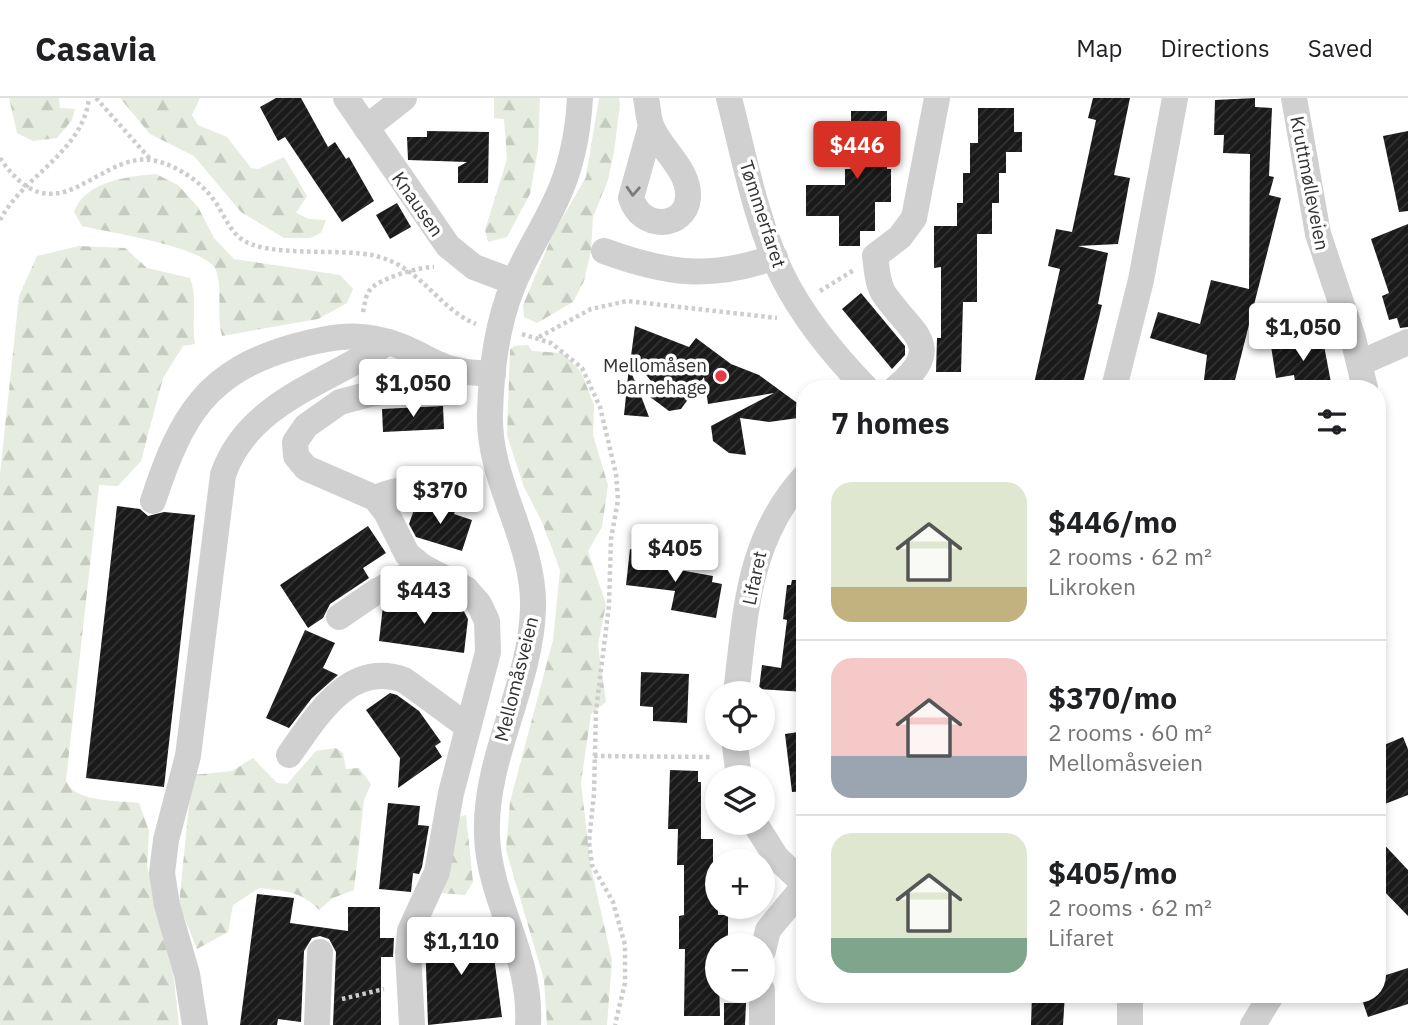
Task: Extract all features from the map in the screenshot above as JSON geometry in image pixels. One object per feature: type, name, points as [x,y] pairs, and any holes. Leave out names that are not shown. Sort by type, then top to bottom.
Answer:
[{"type":"street","name":"Knausen","points":[[346,98],[448,246],[474,267],[514,282]]},
{"type":"street","points":[[366,128],[404,98]]},
{"type":"street","name":"Mellomåsveien","points":[[528,1025],[523,965],[493,874],[487,835],[494,774],[528,644],[533,608],[527,560],[492,453],[490,413],[493,374],[504,314],[514,282],[556,202],[569,169],[578,131],[580,98]]},
{"type":"street","points":[[646,98],[651,126]]},
{"type":"street","name":"Tømmerfaret","points":[[729,98],[775,257],[799,304],[827,346],[859,380]]},
{"type":"street","points":[[905,380],[917,370],[922,348],[916,332],[884,293],[875,256],[900,237],[914,218],[937,98]]},
{"type":"street","points":[[1116,380],[1141,280],[1175,98]]},
{"type":"street","name":"Kruttmølleveien","points":[[1294,98],[1318,234],[1370,369]]},
{"type":"street","points":[[604,251],[652,267],[695,273],[731,270],[775,257]]},
{"type":"street","points":[[153,501],[182,429],[207,392],[229,372],[256,358],[304,344],[361,337],[388,342],[442,365],[493,374]]},
{"type":"street","points":[[195,1025],[187,974],[163,888],[162,864],[188,757],[223,475],[239,443],[265,417],[306,387],[388,342]]},
{"type":"street","points":[[1370,369],[1408,342]]},
{"type":"street","points":[[412,1025],[409,984],[410,931],[437,872],[467,726],[488,652],[487,621],[479,604],[466,589],[423,567],[407,554],[375,498],[306,468],[296,456],[295,442],[306,426],[340,402],[414,387],[428,380],[442,365]]},
{"type":"street","points":[[1370,369],[1408,365]]},
{"type":"street","points":[[375,498],[394,490],[422,487],[458,493]]},
{"type":"street","name":"Lifaret","points":[[738,681],[748,598],[758,551],[773,517],[796,488]]},
{"type":"street","points":[[339,617],[377,591],[423,567]]},
{"type":"street","points":[[289,755],[342,690],[358,678],[368,676],[392,676],[404,680],[467,726]]},
{"type":"street","points":[[762,835],[776,857],[796,876]]},
{"type":"street","points":[[767,933],[796,896]]},
{"type":"street","points":[[317,1025],[320,952]]},
{"type":"street","points":[[762,1003],[762,1025]]},
{"type":"street","points":[[1130,1003],[1130,1025]]},
{"type":"street","points":[[1253,1025],[1266,1003]]},
{"type":"path","points":[[0,220],[15,196],[75,134],[85,117],[89,98]]},
{"type":"path","points":[[96,98],[152,160]]},
{"type":"path","points":[[0,158],[26,185],[47,192],[72,191],[128,162],[152,160],[192,178],[208,192],[239,237],[248,243],[272,249],[358,252],[395,262],[412,271],[458,315],[479,325]]},
{"type":"path","points":[[615,1025],[625,983],[625,945],[618,915],[590,858],[596,711],[609,606],[609,555],[618,500],[616,474],[600,407],[589,380],[573,358],[539,338],[577,315],[617,302],[654,302],[763,318],[779,317],[875,256]]},
{"type":"path","points":[[361,337],[369,290],[412,271]]},
{"type":"path","points":[[594,756],[736,757]]},
{"type":"path","points":[[318,998],[342,999],[409,984]]},
{"type":"green space","points":[[9,98],[59,98],[60,108],[75,109],[72,120],[57,138],[33,141],[17,133]]},
{"type":"green space","points":[[120,98],[200,98],[192,115],[198,125],[227,137],[251,168],[258,169],[284,157],[307,196],[296,213],[309,219],[326,220],[321,233],[310,238],[284,238],[241,212],[194,156],[150,134]]},
{"type":"green space","points":[[494,98],[540,98],[538,149],[530,194],[507,237],[488,242],[485,230],[507,159],[504,119],[494,118]]},
{"type":"green space","points":[[599,98],[619,98],[620,105],[608,180],[593,217],[591,251],[584,281],[573,302],[537,323],[524,317],[523,305],[553,234],[586,177]]},
{"type":"green space","points":[[156,174],[178,185],[198,207],[214,238],[234,259],[340,275],[353,289],[347,303],[318,319],[222,336],[218,278],[216,270],[209,262],[176,248],[82,226],[74,212],[79,202],[97,187],[120,179]]},
{"type":"green space","points":[[79,246],[125,248],[147,268],[190,278],[194,294],[195,344],[183,346],[163,378],[141,461],[118,486],[99,485],[66,780],[77,793],[87,797],[139,803],[149,831],[147,866],[173,971],[179,1025],[0,1025],[0,474],[19,296],[37,256]]},
{"type":"green space","points":[[528,345],[532,351],[563,353],[581,372],[594,405],[593,435],[608,485],[602,527],[588,551],[606,604],[598,645],[606,702],[591,714],[581,783],[591,868],[612,960],[607,1025],[547,1025],[544,980],[506,850],[510,802],[553,640],[560,570],[542,522],[524,487],[507,435],[510,350],[514,346]]},
{"type":"green space","points":[[336,748],[343,753],[346,769],[359,768],[371,784],[364,800],[354,890],[333,898],[319,910],[299,895],[259,888],[233,905],[228,932],[197,949],[179,904],[192,775],[232,771],[253,758],[277,783],[287,784],[316,751]]},
{"type":"green space","points":[[466,815],[473,882],[465,895],[442,893],[453,819]]},
{"type":"building","points":[[276,98],[301,98],[328,147],[335,142],[346,159],[349,157],[374,201],[342,222],[285,137],[278,141],[260,107]]},
{"type":"building","points":[[1093,98],[1130,98],[1114,175],[1130,178],[1118,244],[1078,246],[1108,253],[1098,304],[1102,305],[1084,380],[1035,380],[1060,269],[1048,266],[1056,229],[1072,232],[1096,120],[1088,118]]},
{"type":"building","points":[[1255,98],[1255,107],[1272,108],[1269,176],[1274,177],[1269,195],[1281,198],[1235,380],[1204,380],[1207,355],[1150,338],[1158,312],[1200,324],[1211,280],[1249,289],[1250,154],[1223,153],[1224,135],[1214,135],[1215,100]]},
{"type":"building","points":[[978,108],[1014,108],[1014,132],[1022,132],[1022,152],[1006,152],[1006,173],[999,173],[999,203],[992,203],[992,234],[977,234],[977,302],[963,302],[961,372],[936,372],[937,338],[941,338],[941,267],[934,268],[934,226],[957,226],[957,203],[963,203],[963,173],[970,173],[970,143],[978,143]]},
{"type":"building","points":[[851,111],[887,111],[887,169],[891,169],[891,202],[875,202],[875,231],[860,231],[860,246],[839,246],[839,216],[806,216],[806,185],[845,185],[845,169],[851,169]]},
{"type":"building","points":[[427,131],[489,132],[488,183],[458,183],[458,167],[467,162],[408,160],[407,137],[427,137]]},
{"type":"building","points":[[1408,131],[1408,211],[1399,212],[1383,136]]},
{"type":"building","points":[[397,203],[411,227],[390,239],[376,215]]},
{"type":"building","points":[[1408,224],[1408,327],[1400,328],[1397,318],[1389,320],[1382,296],[1389,293],[1371,239]]},
{"type":"building","points":[[861,293],[905,346],[905,355],[892,369],[842,309]]},
{"type":"building","points":[[635,326],[689,347],[696,338],[731,364],[759,375],[796,402],[796,418],[769,422],[740,418],[746,455],[729,453],[713,441],[711,426],[774,393],[708,404],[704,377],[681,409],[669,411],[638,388],[649,417],[624,415],[629,367],[636,384],[655,386],[631,356]]},
{"type":"building","points":[[1322,335],[1330,380],[1295,380],[1294,375],[1276,378],[1271,346]]},
{"type":"building","points":[[443,406],[444,429],[383,432],[382,409]]},
{"type":"building","points":[[416,504],[456,508],[454,514],[472,520],[462,551],[416,537],[409,524]]},
{"type":"building","points":[[117,506],[140,509],[148,516],[164,512],[195,515],[164,787],[86,778]]},
{"type":"building","points":[[368,526],[386,553],[363,568],[369,578],[330,604],[323,618],[308,628],[280,585]]},
{"type":"building","points":[[630,549],[659,553],[657,566],[713,576],[712,582],[722,584],[716,618],[671,610],[675,591],[626,585]]},
{"type":"building","points":[[796,580],[796,691],[775,690],[775,681],[760,681],[762,665],[781,668],[787,620],[783,619],[787,585]]},
{"type":"building","points":[[393,600],[462,608],[468,619],[464,653],[379,641],[383,606]]},
{"type":"building","points":[[305,630],[335,643],[323,668],[338,675],[312,698],[289,728],[266,718]]},
{"type":"building","points":[[641,672],[689,674],[687,723],[653,721],[653,707],[640,706]]},
{"type":"building","points":[[390,693],[419,711],[441,742],[435,746],[442,757],[398,788],[400,758],[366,710]]},
{"type":"building","points":[[796,732],[796,792],[792,792],[785,734]]},
{"type":"building","points":[[1403,737],[1408,749],[1408,795],[1386,804],[1386,744]]},
{"type":"building","points":[[670,770],[698,771],[698,782],[701,782],[701,839],[713,839],[713,849],[705,849],[705,919],[728,919],[728,933],[705,933],[705,1003],[720,1003],[720,1016],[684,1016],[685,949],[679,949],[679,916],[684,915],[684,865],[677,865],[678,829],[668,829]]},
{"type":"building","points":[[388,803],[420,806],[418,825],[429,826],[422,867],[419,874],[413,873],[411,892],[379,889]]},
{"type":"building","points":[[1386,847],[1408,870],[1408,916],[1386,893]]},
{"type":"building","points":[[257,894],[294,898],[290,923],[348,931],[348,907],[380,907],[380,938],[394,938],[393,957],[381,957],[381,1025],[333,1025],[336,952],[329,939],[320,936],[312,938],[304,951],[301,1022],[278,1019],[277,1025],[240,1025]]},
{"type":"building","points":[[490,927],[502,1017],[428,1025],[425,936]]},
{"type":"building","points":[[1408,968],[1408,1004],[1368,1017],[1363,1003],[1386,1003],[1386,975]]},
{"type":"building","points":[[724,1003],[746,1003],[745,1025],[724,1025]]},
{"type":"building","points":[[1032,1003],[1064,1003],[1063,1025],[1031,1025]]},
{"type":"place","name":"Mellomåsen barnehage","points":[[721,376]]}]
